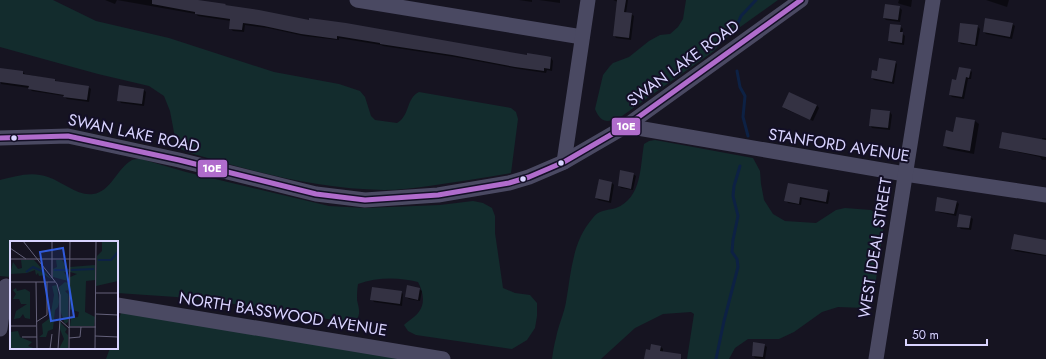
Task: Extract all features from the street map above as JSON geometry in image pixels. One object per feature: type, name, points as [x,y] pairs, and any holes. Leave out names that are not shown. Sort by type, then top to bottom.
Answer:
[{"type":"street","points":[[357,0],[582,37]]},
{"type":"street","points":[[564,162],[588,0]]},
{"type":"street","name":"SWAN LAKE ROAD","points":[[0,138],[68,136],[179,160],[316,194],[365,200],[438,196],[529,178],[564,162],[626,126],[801,0]]},
{"type":"street","name":"WEST IDEAL STREET","points":[[876,359],[933,0]]},
{"type":"street","name":"STANFORD AVENUE","points":[[626,126],[905,174],[1046,195]]},
{"type":"street","points":[[0,329],[6,286]]},
{"type":"street","name":"NORTH BASSWOOD AVENUE","points":[[118,305],[443,359]]},
{"type":"green space","points":[[0,0],[53,0],[96,21],[169,38],[274,72],[339,84],[360,91],[365,97],[371,116],[375,120],[397,123],[404,116],[412,98],[419,92],[511,108],[516,112],[518,119],[511,173],[406,189],[359,189],[309,183],[262,173],[190,153],[180,149],[176,143],[170,111],[164,96],[149,86],[98,74],[0,47]]},
{"type":"green space","points":[[686,0],[778,0],[729,35],[714,51],[622,116],[609,121],[603,120],[597,114],[595,109],[603,75],[613,63],[629,57],[649,41],[660,35],[670,34],[678,27],[683,19]]},
{"type":"green space","points":[[655,140],[753,158],[760,171],[764,200],[773,214],[785,221],[816,223],[836,210],[845,208],[871,210],[880,217],[883,230],[874,294],[870,305],[865,308],[838,307],[822,312],[794,332],[779,339],[748,339],[735,348],[729,359],[687,359],[694,314],[691,312],[663,314],[635,328],[601,359],[552,359],[565,306],[573,259],[580,238],[585,228],[597,213],[616,208],[625,203],[631,197],[638,181],[644,144]]},
{"type":"green space","points":[[141,159],[186,172],[329,206],[365,208],[440,205],[473,201],[483,203],[492,208],[495,216],[495,233],[503,288],[515,293],[530,295],[537,303],[535,328],[527,340],[512,349],[416,335],[408,331],[404,325],[421,309],[423,302],[422,293],[418,282],[403,279],[388,278],[358,284],[358,319],[356,322],[351,323],[251,306],[176,297],[118,293],[118,241],[10,241],[10,277],[0,276],[0,180],[36,174],[54,179],[81,193],[93,194],[105,189],[122,168],[133,160]]},
{"type":"green space","points":[[123,306],[443,359],[106,359],[110,349],[118,349],[118,323]]},
{"type":"building","points":[[152,0],[198,0],[309,20],[309,18],[346,23],[527,55],[527,53],[546,56],[551,57],[550,69],[544,68],[544,71],[515,67],[337,36],[337,39],[243,23],[242,30],[229,29],[230,19],[195,14],[195,12],[152,4]]},
{"type":"building","points":[[617,0],[626,0],[624,12],[632,13],[629,38],[613,36]]},
{"type":"building","points":[[885,4],[900,6],[898,20],[883,18]]},
{"type":"building","points":[[985,18],[1013,23],[1010,37],[983,32]]},
{"type":"building","points":[[960,23],[978,25],[975,45],[958,42]]},
{"type":"building","points":[[890,24],[901,25],[900,32],[903,32],[902,43],[888,41]]},
{"type":"building","points":[[879,58],[896,61],[892,82],[871,78],[872,70],[877,71]]},
{"type":"building","points":[[959,67],[971,69],[969,78],[966,77],[962,97],[949,95],[952,79],[956,80]]},
{"type":"building","points":[[0,68],[23,71],[23,74],[55,79],[55,81],[89,86],[87,100],[63,97],[64,95],[28,89],[29,86],[0,82]]},
{"type":"building","points":[[119,85],[144,89],[142,104],[117,101]]},
{"type":"building","points":[[789,92],[817,105],[810,120],[782,107]]},
{"type":"building","points":[[871,109],[890,111],[888,128],[869,126]]},
{"type":"building","points":[[956,117],[975,120],[970,151],[943,146],[946,130],[953,132]]},
{"type":"building","points":[[1002,132],[1046,140],[1046,157],[999,148]]},
{"type":"building","points":[[620,170],[634,173],[631,189],[618,186]]},
{"type":"building","points":[[599,179],[612,182],[609,201],[595,198]]},
{"type":"building","points":[[788,183],[828,190],[826,202],[800,197],[799,204],[784,201]]},
{"type":"building","points":[[937,197],[957,201],[954,214],[935,211]]},
{"type":"building","points":[[959,214],[971,216],[969,228],[957,227]]},
{"type":"building","points":[[1014,234],[1046,240],[1046,255],[1011,249]]},
{"type":"building","points":[[407,285],[420,288],[418,300],[405,297]]},
{"type":"building","points":[[372,287],[402,291],[400,304],[370,300]]},
{"type":"building","points":[[753,342],[765,344],[763,357],[752,356]]},
{"type":"building","points":[[651,344],[661,346],[660,351],[681,354],[681,359],[644,359],[646,349],[650,350]]},
{"type":"waterway","points":[[738,23],[741,16],[756,0]]},
{"type":"waterway","points":[[737,71],[740,87],[745,96],[743,117],[748,136]]},
{"type":"waterway","points":[[716,359],[738,267],[737,259],[732,252],[738,216],[733,196],[734,186],[740,166]]},
{"type":"transit line","name":"10E","points":[[0,138],[68,136],[179,160],[316,194],[365,200],[438,195],[509,183],[529,177],[564,162],[626,126],[801,0]]}]
